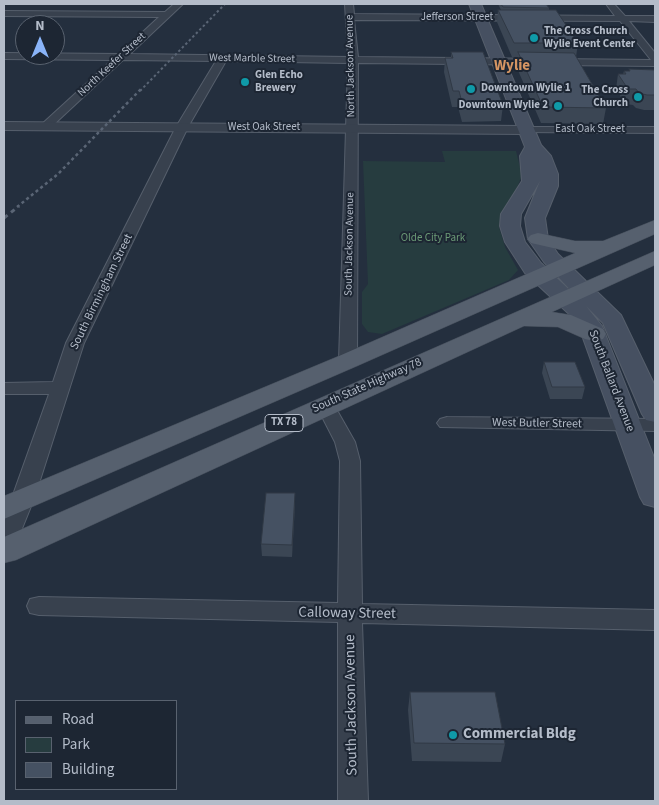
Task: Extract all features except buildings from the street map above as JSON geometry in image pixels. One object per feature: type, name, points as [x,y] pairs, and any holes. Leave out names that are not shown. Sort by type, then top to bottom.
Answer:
[{"type":"main road","points":[[475,4],[500,62],[525,130],[533,147],[542,156],[549,174],[549,186],[535,218],[538,239],[575,247],[608,246]]},
{"type":"main road","name":"South Ballard Avenue","points":[[533,147],[529,156],[531,181],[513,209],[510,226],[514,242],[520,250],[551,272],[574,294],[605,310],[619,330],[655,414]]},
{"type":"main road","name":"TX 78","points":[[14,503],[348,361],[655,226]]},
{"type":"main road","name":"South Ballard Avenue","points":[[538,239],[545,250],[551,272]]},
{"type":"main road","name":"TX 78","points":[[574,294],[655,257]]},
{"type":"main road","name":"South Ballard Avenue","points":[[574,294],[583,317],[594,334],[655,497]]},
{"type":"main road","name":"South State Highway 78","points":[[4,550],[574,294]]},
{"type":"main road","points":[[516,320],[562,320],[594,334]]},
{"type":"street","points":[[5,14],[17,4]]},
{"type":"street","name":"North Keefer Street","points":[[46,126],[178,4]]},
{"type":"street","name":"North Jackson Avenue","points":[[349,4],[353,60],[352,128]]},
{"type":"street","points":[[610,4],[655,59]]},
{"type":"street","points":[[5,14],[167,15]]},
{"type":"street","name":"Jefferson Street","points":[[350,17],[655,19]]},
{"type":"street","name":"West Marble Street","points":[[4,56],[655,63]]},
{"type":"street","name":"South Birmingham Street","points":[[4,546],[14,503],[83,326],[182,127],[222,59]]},
{"type":"street","name":"West Oak Street","points":[[4,126],[525,130]]},
{"type":"street","name":"South Jackson Avenue","points":[[348,361],[352,128]]},
{"type":"street","name":"East Oak Street","points":[[525,130],[655,130]]},
{"type":"street","points":[[4,388],[60,388]]},
{"type":"street","name":"South Jackson Avenue","points":[[325,405],[345,442],[350,461],[353,801]]},
{"type":"street","name":"West Butler Street","points":[[447,423],[655,426]]},
{"type":"street","name":"Calloway Street","points":[[39,606],[655,620]]},
{"type":"green space","name":"Olde City Park","points":[[442,151],[516,151],[522,175],[517,188],[502,211],[499,227],[505,247],[518,270],[509,280],[382,334],[368,332],[362,324],[362,292],[368,284],[363,161],[445,162]]},
{"type":"railway","points":[[140,91],[225,4]]},
{"type":"railway","points":[[17,207],[58,174],[141,89]]},
{"type":"railway","points":[[4,218],[19,206]]},
{"type":"place","name":"The Cross Church Wylie Event Center","points":[[534,38]]},
{"type":"place","name":"Glen Echo Brewery","points":[[245,82]]},
{"type":"place","name":"Downtown Wylie 1","points":[[471,89]]},
{"type":"place","name":"The Cross Church","points":[[638,97]]},
{"type":"place","name":"Downtown Wylie 2","points":[[558,106]]},
{"type":"place","name":"Commercial Bldg","points":[[453,735]]},
{"type":"district","name":"Wylie","points":[[512,67]]}]
